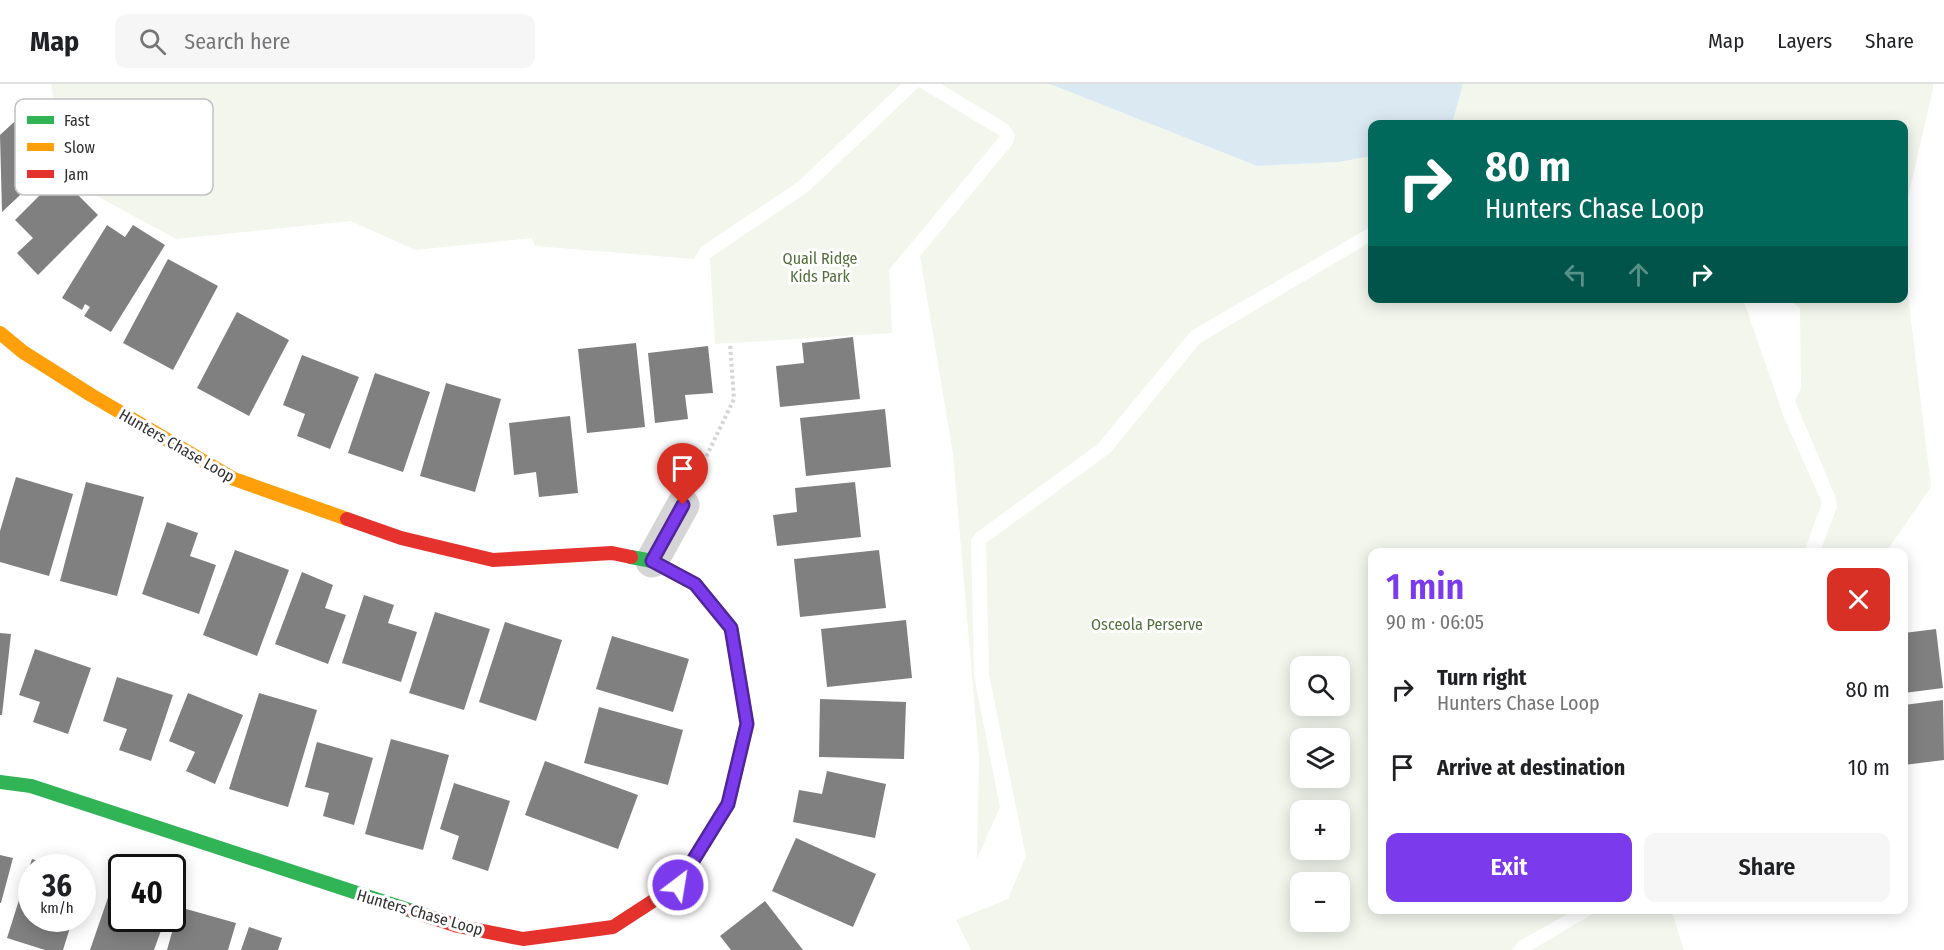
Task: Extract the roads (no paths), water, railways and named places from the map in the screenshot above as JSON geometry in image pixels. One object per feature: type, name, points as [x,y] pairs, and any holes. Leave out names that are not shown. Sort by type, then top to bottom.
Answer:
[{"type":"street","name":"Hunters Chase Loop","points":[[0,333],[24,352],[234,479],[401,538],[493,560],[612,553],[652,561],[695,584],[731,628],[747,724],[728,804],[678,885],[613,927],[523,939],[458,926],[31,786],[0,782]]},
{"type":"street","points":[[652,561],[683,505]]},
{"type":"park label","name":"Quail Ridge Kids Park","points":[[820,267]]},
{"type":"park label","name":"Osceola Perserve","points":[[1147,624]]}]
